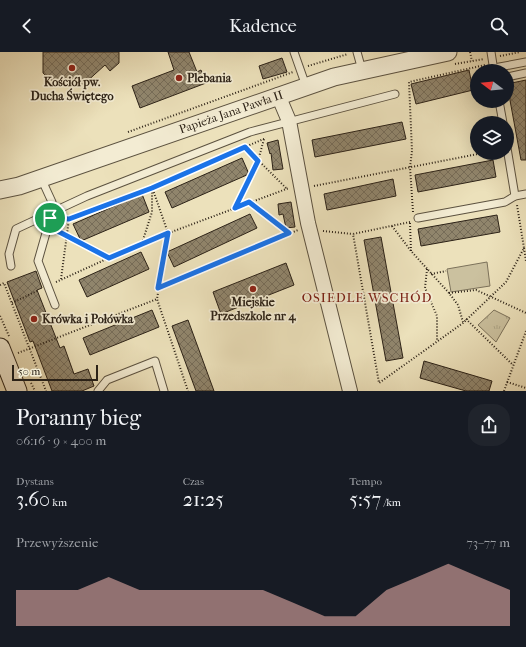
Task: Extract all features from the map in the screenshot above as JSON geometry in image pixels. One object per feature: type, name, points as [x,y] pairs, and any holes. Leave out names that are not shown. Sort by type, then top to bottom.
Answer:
[{"type":"main road","points":[[8,351],[17,391]]},
{"type":"street","name":"Papieża Jana Pawła II","points":[[0,190],[19,186],[306,86],[362,70],[448,52]]},
{"type":"street","points":[[278,95],[289,121],[296,188],[350,391]]},
{"type":"street","name":"Papieża Jana Pawła II","points":[[0,197],[19,186]]},
{"type":"lane","points":[[294,52],[306,86]]},
{"type":"lane","points":[[358,52],[362,70]]},
{"type":"lane","points":[[491,52],[493,64]]},
{"type":"lane","points":[[513,64],[526,62]]},
{"type":"lane","points":[[514,76],[526,73]]},
{"type":"lane","points":[[11,266],[9,254],[16,229],[51,215],[87,196],[250,132],[395,94]]},
{"type":"lane","points":[[509,160],[515,196]]},
{"type":"lane","points":[[41,178],[52,202],[51,215],[38,261],[55,305]]},
{"type":"lane","points":[[418,218],[506,202],[515,196],[526,194]]},
{"type":"lane","points":[[98,391],[107,380],[155,361],[164,391]]},
{"type":"path","points":[[125,133],[300,69],[358,52]]},
{"type":"path","points":[[470,52],[472,61]]},
{"type":"path","points":[[316,230],[353,234],[410,222],[414,219],[410,167],[412,151],[410,82],[470,71]]},
{"type":"path","points":[[51,215],[69,219],[152,188],[269,137]]},
{"type":"path","points":[[235,208],[258,161],[264,139]]},
{"type":"path","points":[[245,147],[286,188]]},
{"type":"path","points":[[12,303],[142,243],[286,188],[296,188],[470,155]]},
{"type":"path","points":[[152,188],[168,233],[157,299],[188,391]]},
{"type":"path","points":[[142,243],[152,212],[152,188]]},
{"type":"path","points":[[515,196],[526,261]]},
{"type":"path","points":[[249,202],[289,233]]},
{"type":"path","points":[[61,280],[69,219]]},
{"type":"path","points":[[410,222],[412,251]]},
{"type":"path","points":[[48,226],[109,258]]},
{"type":"path","points":[[392,226],[458,305],[463,323]]},
{"type":"path","points":[[158,288],[299,230]]},
{"type":"path","points":[[353,234],[379,383],[463,323],[506,282],[524,248]]},
{"type":"path","points":[[427,269],[425,288],[437,316],[437,342]]},
{"type":"path","points":[[431,274],[446,271]]},
{"type":"path","points":[[0,285],[4,283],[46,391]]},
{"type":"path","points":[[449,294],[476,290],[526,313]]},
{"type":"path","points":[[8,351],[30,349],[157,299]]},
{"type":"path","points":[[466,319],[513,365]]},
{"type":"path","points":[[504,391],[526,331]]},
{"type":"path","points":[[507,382],[526,388]]},
{"type":"green space","points":[[487,262],[490,286],[451,292],[447,269]]},
{"type":"green space","points":[[494,310],[510,318],[496,342],[478,325]]},
{"type":"building","name":"Kościół pw. Ducha Świętego","points":[[43,52],[119,52],[119,63],[110,71],[105,65],[84,84],[52,84],[52,81],[43,73]]},
{"type":"building","name":"Plebania","points":[[168,52],[189,52],[197,72],[201,70],[206,83],[140,108],[132,86],[174,70]]},
{"type":"building","points":[[282,58],[287,72],[263,79],[259,66]]},
{"type":"building","points":[[469,70],[470,75],[470,91],[416,104],[411,84]]},
{"type":"building","points":[[526,80],[526,160],[521,160],[511,108],[514,108],[514,83]]},
{"type":"building","points":[[402,122],[406,139],[315,157],[312,140]]},
{"type":"building","points":[[278,140],[283,169],[273,170],[271,153],[270,154],[267,143]]},
{"type":"building","points":[[242,158],[249,174],[172,208],[165,192]]},
{"type":"building","points":[[493,160],[496,177],[418,192],[415,175]]},
{"type":"building","points":[[393,179],[396,196],[327,210],[324,194]]},
{"type":"building","points":[[142,194],[149,212],[81,241],[73,224]]},
{"type":"building","points":[[291,202],[295,227],[286,228],[283,214],[279,215],[278,204]]},
{"type":"building","points":[[250,214],[257,228],[174,267],[167,252]]},
{"type":"building","points":[[497,215],[500,232],[421,246],[418,229]]},
{"type":"building","points":[[381,237],[403,358],[386,361],[364,240]]},
{"type":"building","points":[[141,252],[149,269],[87,297],[79,280]]},
{"type":"building","name":"Miejskie Przedszkole nr 4","points":[[286,263],[294,285],[221,314],[213,292]]},
{"type":"building","points":[[36,271],[42,288],[37,290],[60,348],[64,346],[74,374],[88,369],[94,386],[82,391],[52,391],[33,341],[30,342],[7,282]]},
{"type":"building","points":[[152,310],[159,327],[90,355],[83,338]]},
{"type":"building","points":[[188,320],[214,391],[196,391],[172,326]]},
{"type":"building","points":[[424,361],[492,381],[489,391],[466,391],[420,378]]},
{"type":"place","name":"Kościół pw. Ducha Świętego","points":[[72,68]]},
{"type":"place","name":"Plebania","points":[[179,78]]},
{"type":"place","name":"Miejskie Przedszkole nr 4","points":[[253,289]]},
{"type":"place","name":"Krówka i Połówka","points":[[34,319]]},
{"type":"district","name":"OSIEDLE WSCHÓD","points":[[367,297]]},
{"type":"route","points":[[245,147],[258,161],[235,208],[249,202],[289,233],[158,288],[168,233],[109,258],[48,226],[50,218],[69,219],[152,188],[245,147]]}]
